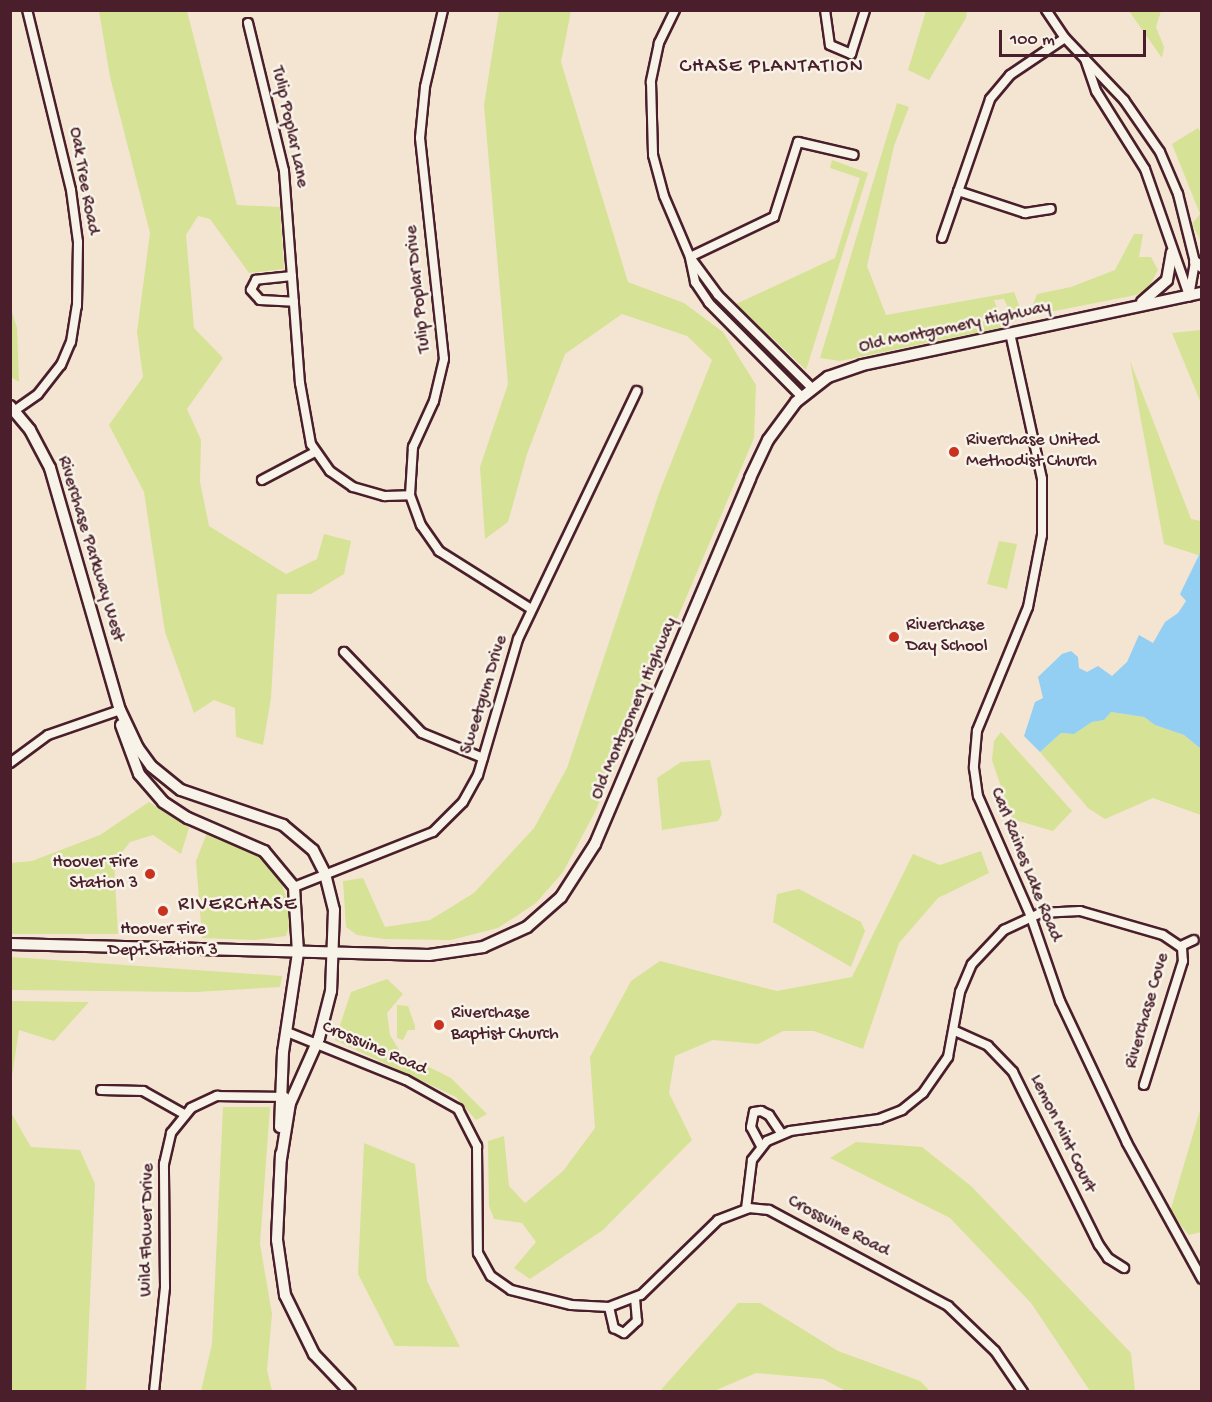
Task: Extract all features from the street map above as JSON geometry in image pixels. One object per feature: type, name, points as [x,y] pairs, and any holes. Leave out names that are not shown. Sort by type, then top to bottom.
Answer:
[{"type":"street","name":"Oak Tree Road","points":[[13,408],[38,394],[60,365],[71,342],[77,306],[78,242],[73,199],[27,10]]},
{"type":"street","name":"Tulip Poplar Drive","points":[[443,10],[423,96],[420,138],[444,359],[434,401],[413,447],[410,495],[421,525],[439,551],[531,609]]},
{"type":"street","points":[[675,10],[662,34],[651,82],[651,135],[659,182],[690,257],[695,282],[709,303],[802,397]]},
{"type":"street","points":[[825,10],[830,45],[851,54],[865,10]]},
{"type":"street","points":[[1046,10],[1065,38],[1112,85],[1160,152],[1178,194],[1198,264],[1189,296]]},
{"type":"street","name":"Tulip Poplar Lane","points":[[248,23],[283,161],[305,421],[315,452],[330,471],[353,487],[385,496],[410,495]]},
{"type":"street","points":[[942,238],[983,112],[999,86],[1065,38]]},
{"type":"street","points":[[1084,58],[1096,92],[1145,169],[1189,296]]},
{"type":"street","points":[[690,257],[774,217],[798,142],[854,155]]},
{"type":"street","points":[[958,191],[1025,213],[1051,209]]},
{"type":"street","points":[[1134,307],[1167,280],[1172,252]]},
{"type":"street","points":[[690,257],[730,309],[764,337],[812,388]]},
{"type":"street","points":[[292,276],[256,280],[250,290],[254,298],[260,300],[294,302]]},
{"type":"street","name":"Old Montgomery Highway","points":[[10,945],[429,955],[483,947],[535,922],[561,897],[599,834],[759,458],[787,411],[828,377],[862,365],[1202,293]]},
{"type":"street","name":"Carl Raines Lake Road","points":[[1010,333],[1042,479],[1042,535],[1028,607],[979,723],[974,768],[983,811],[1030,917],[1064,1009],[1144,1175],[1202,1280]]},
{"type":"street","name":"Sweetgum Drive","points":[[294,887],[433,832],[463,802],[483,758],[503,680],[531,609],[637,391]]},
{"type":"street","name":"Riverchase Parkway West","points":[[13,408],[42,450],[57,486],[133,763],[154,794],[181,814],[264,851],[294,887],[298,953],[280,1097],[278,1254],[287,1302],[314,1354],[350,1392]]},
{"type":"street","points":[[262,480],[315,452]]},
{"type":"street","points":[[344,652],[422,733],[483,758]]},
{"type":"street","name":"Riverchase Parkway West","points":[[120,710],[138,747],[164,778],[203,800],[283,825],[313,850],[325,874],[334,910],[334,954],[329,1004],[317,1042],[292,1098],[281,1159]]},
{"type":"street","points":[[10,763],[48,735],[120,710]]},
{"type":"street","name":"Riverchase Cove","points":[[781,1133],[867,1122],[902,1110],[933,1082],[948,1057],[956,1031],[960,992],[972,964],[997,935],[1030,917],[1060,910],[1080,910],[1163,935],[1181,946]]},
{"type":"street","name":"Riverchase Cove","points":[[1181,946],[1194,940]]},
{"type":"street","name":"Riverchase Cove","points":[[1144,1085],[1183,961],[1181,946]]},
{"type":"street","name":"Lemon Mint Court","points":[[956,1031],[988,1046],[1012,1072],[1099,1245],[1108,1258],[1124,1268]]},
{"type":"street","name":"Crossvine Road","points":[[287,1032],[317,1042],[414,1083],[458,1109],[477,1146],[478,1253],[498,1283],[522,1295],[609,1307],[634,1298],[653,1285],[718,1220],[746,1209],[780,1214],[948,1306],[987,1342],[1023,1392]]},
{"type":"street","points":[[101,1090],[142,1091],[184,1114],[217,1096],[292,1098]]},
{"type":"street","points":[[746,1209],[749,1170],[762,1146],[781,1133],[769,1115],[761,1111],[754,1112],[751,1127],[762,1146]]},
{"type":"street","name":"Wild Flower Drive","points":[[154,1392],[165,1287],[165,1151],[171,1133],[184,1114]]},
{"type":"street","points":[[609,1307],[614,1328],[624,1333],[637,1322],[634,1298]]},
{"type":"green space","points":[[99,11],[187,11],[237,205],[280,207],[284,269],[249,273],[210,219],[198,216],[186,235],[194,328],[223,358],[187,409],[201,440],[200,482],[209,526],[286,574],[317,559],[324,534],[351,541],[344,574],[311,594],[277,594],[271,698],[263,745],[236,737],[235,708],[214,700],[194,713],[165,632],[144,492],[109,425],[143,377],[137,332],[150,233],[110,77]]},
{"type":"green space","points":[[499,11],[571,11],[561,62],[628,282],[684,303],[723,332],[756,385],[754,438],[595,812],[563,872],[536,903],[498,928],[451,940],[384,939],[357,935],[346,927],[343,881],[363,878],[385,927],[430,920],[474,893],[534,828],[567,768],[659,493],[712,360],[687,336],[622,314],[565,354],[527,454],[508,522],[485,539],[480,467],[508,384],[484,105]]},
{"type":"green space","points":[[926,11],[967,11],[966,18],[929,80],[908,70]]},
{"type":"green space","points":[[1129,11],[1161,11],[1156,27],[1164,47],[1162,58]]},
{"type":"green space","points":[[897,103],[909,107],[894,146],[867,266],[886,315],[1014,292],[1024,318],[1014,321],[1004,299],[994,300],[1004,327],[840,361],[820,358]]},
{"type":"green space","points":[[1198,128],[1202,135],[1201,241],[1192,224],[1200,214],[1172,144]]},
{"type":"green space","points":[[832,160],[868,173],[806,370],[736,304],[835,258],[860,178],[830,168]]},
{"type":"green space","points":[[1134,234],[1143,234],[1139,257],[1151,257],[1158,270],[1149,287],[1136,295],[1029,316],[1037,294],[1071,287],[1115,270]]},
{"type":"green space","points":[[10,306],[17,328],[19,382],[11,377]]},
{"type":"green space","points":[[1202,330],[1201,403],[1172,333]]},
{"type":"green space","points":[[1130,361],[1191,519],[1201,521],[1201,556],[1164,544]]},
{"type":"green space","points":[[999,541],[1017,544],[1007,589],[987,584]]},
{"type":"green space","points":[[1111,712],[1144,717],[1155,725],[1184,735],[1201,749],[1201,815],[1153,798],[1105,819],[1088,808],[1040,752],[1061,733],[1074,734],[1092,722],[1104,720]]},
{"type":"green space","points":[[1001,732],[1072,811],[1053,831],[1012,819],[992,760],[994,741]]},
{"type":"green space","points":[[710,760],[722,814],[718,821],[662,830],[657,778],[681,762]]},
{"type":"green space","points":[[149,802],[189,828],[181,854],[153,835],[130,842],[114,863],[118,934],[11,934],[11,863],[32,861],[100,835]]},
{"type":"green space","points":[[207,833],[257,854],[280,878],[292,916],[286,936],[255,940],[202,938],[196,861]]},
{"type":"green space","points":[[981,851],[989,873],[938,898],[899,943],[863,1049],[814,1031],[783,1031],[758,1044],[713,1040],[675,1056],[669,1093],[692,1140],[603,1230],[530,1279],[514,1268],[536,1242],[522,1223],[494,1219],[489,1206],[488,1141],[504,1136],[509,1186],[525,1203],[563,1171],[595,1128],[590,1057],[631,981],[660,961],[777,991],[852,977],[913,854],[940,865]]},
{"type":"green space","points":[[799,889],[861,922],[865,931],[851,967],[773,922],[777,894]]},
{"type":"green space","points":[[11,957],[282,976],[280,987],[195,992],[11,990]]},
{"type":"green space","points":[[387,979],[403,994],[387,1013],[390,1035],[401,1053],[451,1078],[487,1114],[476,1120],[456,1097],[335,1040],[351,992]]},
{"type":"green space","points":[[11,1001],[89,1002],[54,1041],[19,1030],[11,1083]]},
{"type":"green space","points":[[397,1005],[408,1006],[415,1026],[415,1030],[408,1030],[403,1040],[397,1038]]},
{"type":"green space","points":[[223,1107],[270,1107],[260,1244],[272,1314],[267,1370],[272,1391],[201,1391],[212,1344]]},
{"type":"green space","points":[[1201,1107],[1201,1232],[1189,1235],[1170,1212]]},
{"type":"green space","points":[[10,1111],[31,1147],[80,1150],[95,1184],[86,1391],[11,1391]]},
{"type":"green space","points":[[856,1142],[922,1147],[971,1186],[1131,1353],[1135,1391],[1090,1391],[1031,1303],[950,1218],[830,1158]]},
{"type":"green space","points":[[364,1143],[415,1164],[427,1281],[460,1347],[395,1346],[358,1274]]},
{"type":"green space","points":[[738,1303],[760,1303],[838,1351],[920,1381],[930,1391],[846,1391],[823,1379],[756,1373],[714,1391],[660,1391]]},
{"type":"water","points":[[1200,553],[1201,749],[1184,735],[1155,725],[1144,717],[1111,712],[1104,720],[1092,722],[1074,734],[1061,733],[1040,752],[1024,736],[1035,702],[1043,698],[1038,677],[1062,654],[1071,651],[1078,657],[1079,668],[1087,672],[1098,666],[1112,676],[1127,662],[1139,635],[1153,643],[1165,622],[1178,613],[1186,601],[1180,594]]},
{"type":"place","name":"Riverchase United Methodist Church","points":[[954,452]]},
{"type":"place","name":"Riverchase Day School","points":[[894,637]]},
{"type":"place","name":"Hoover Fire Station 3","points":[[150,874]]},
{"type":"place","name":"Hoover Fire Dept Station 3","points":[[163,911]]},
{"type":"place","name":"Riverchase Baptist Church","points":[[439,1025]]},
{"type":"district","name":"CHASE PLANTATION","points":[[772,67]]},
{"type":"district","name":"RIVERCHASE","points":[[238,905]]}]
